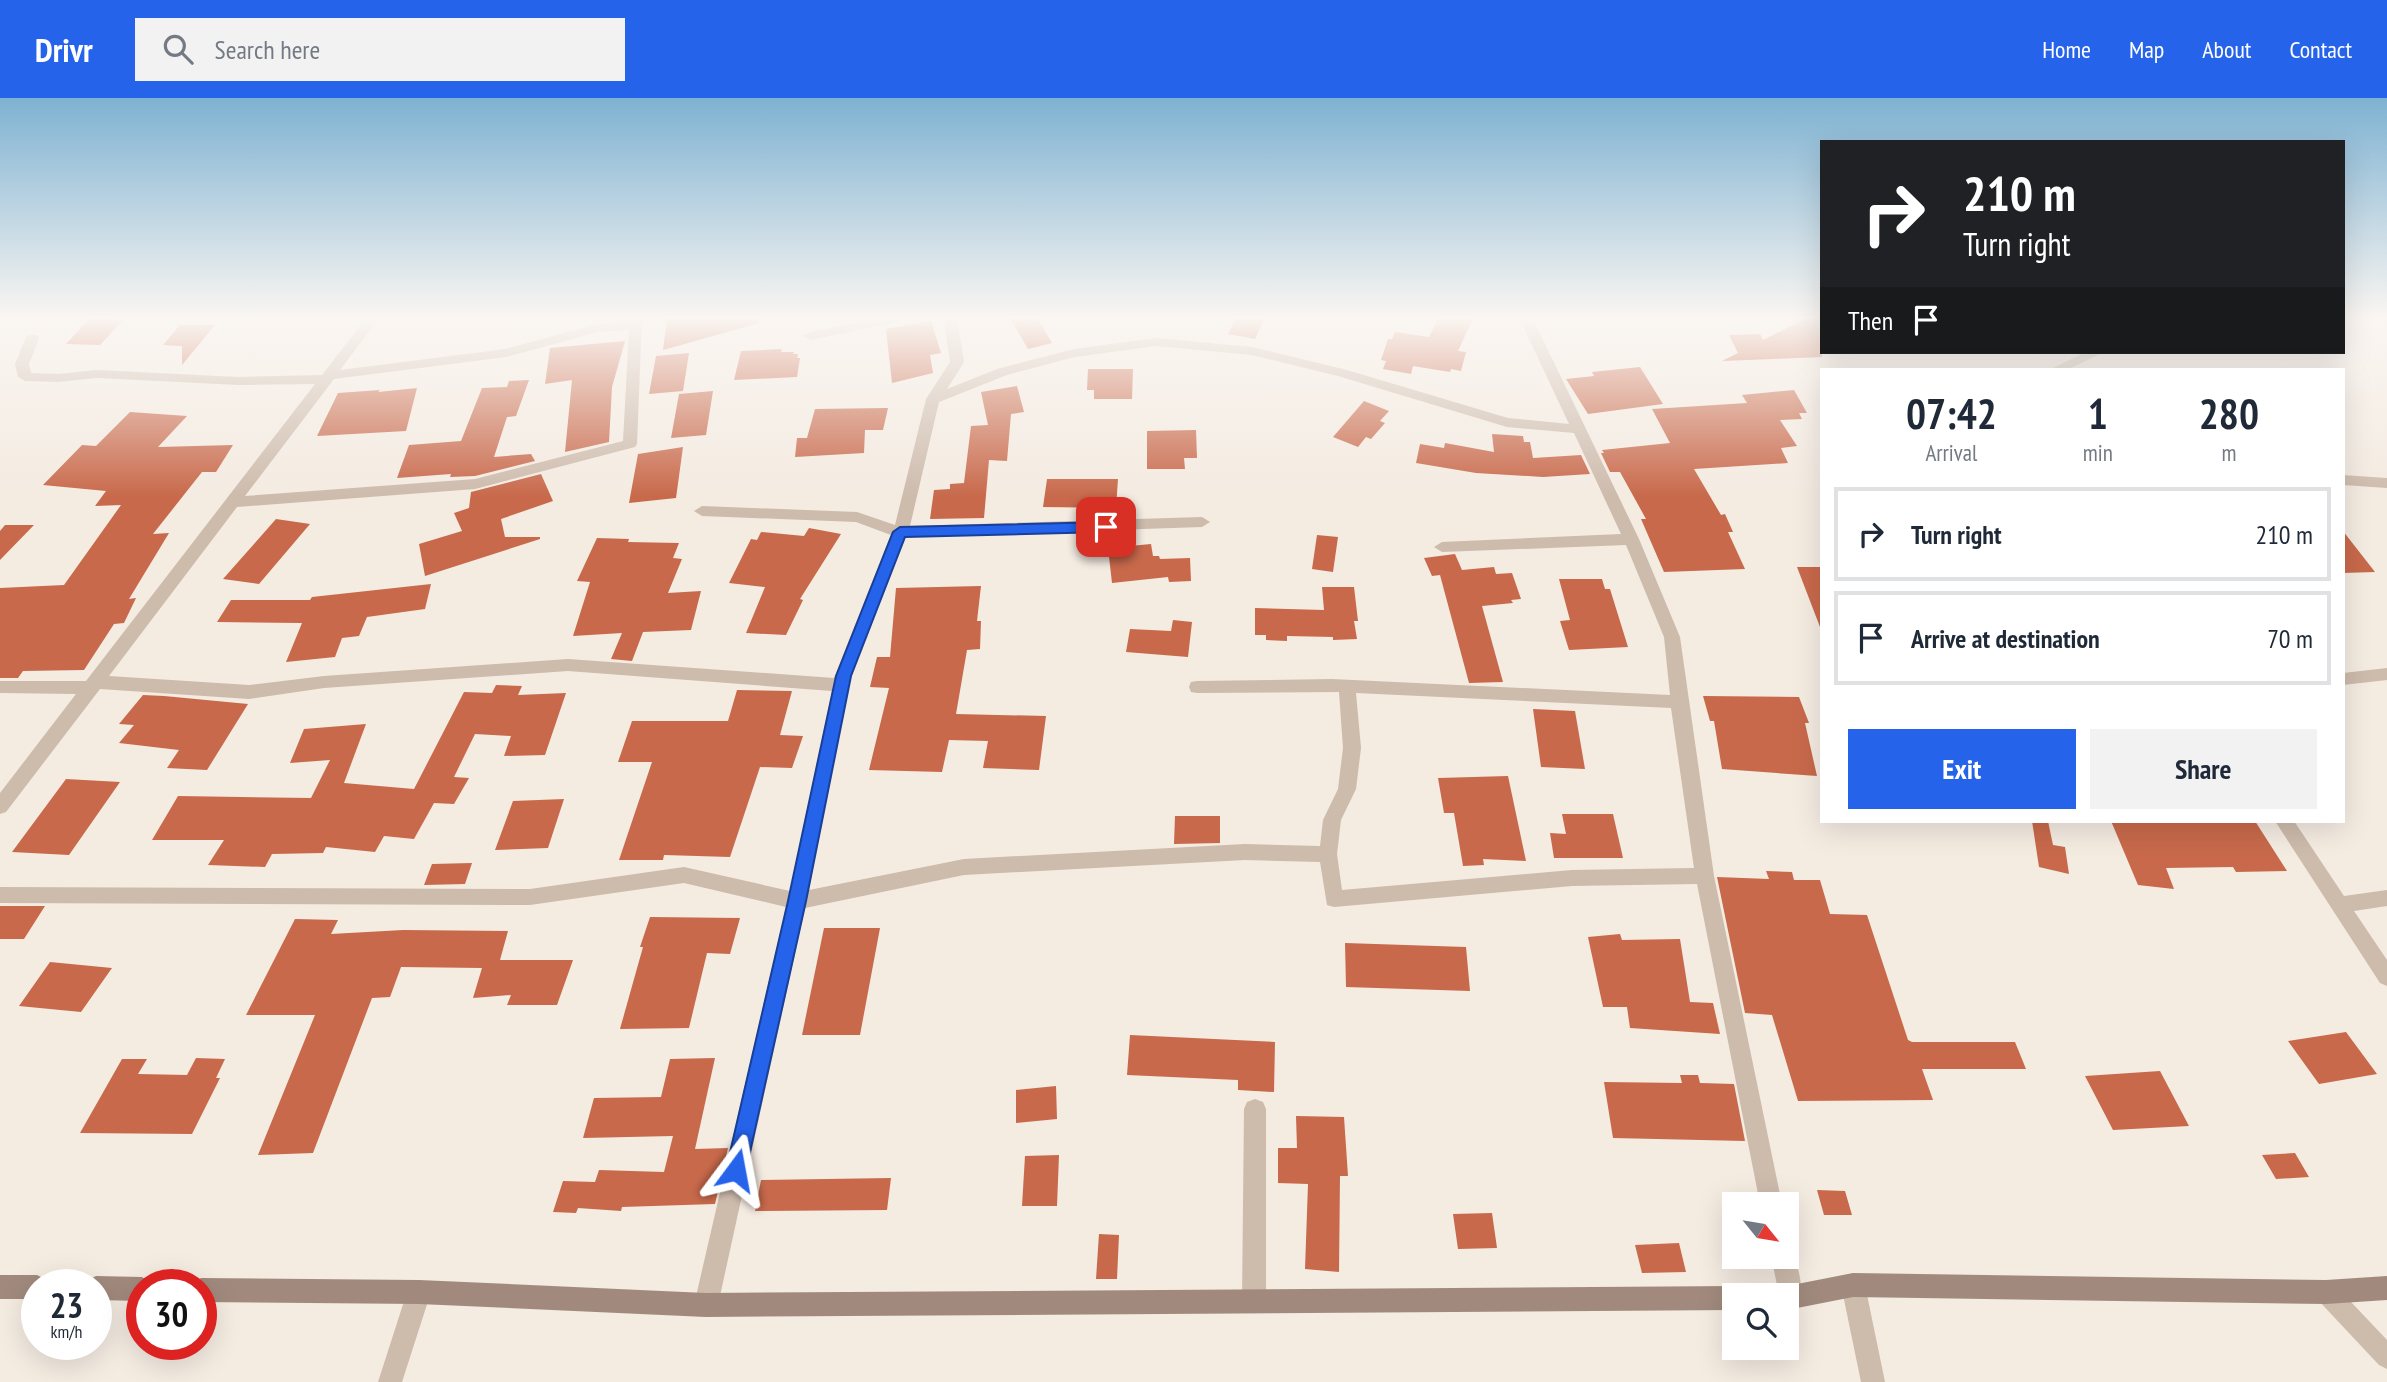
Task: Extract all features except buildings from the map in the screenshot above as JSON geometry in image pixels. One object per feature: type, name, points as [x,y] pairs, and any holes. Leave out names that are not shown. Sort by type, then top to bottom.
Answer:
[{"type":"main road","points":[[1799,1295],[1853,1285],[2326,1292],[2387,1288]]},
{"type":"main road","points":[[0,1287],[21,1287]]},
{"type":"main road","points":[[217,1290],[419,1293],[706,1305],[1722,1298]]},
{"type":"street","points":[[172,378],[238,382],[311,378]]},
{"type":"street","points":[[0,807],[327,378]]},
{"type":"street","points":[[233,502],[475,484],[630,444],[633,378]]},
{"type":"street","points":[[706,1305],[797,901],[842,685],[900,532],[933,399],[947,378]]},
{"type":"street","points":[[933,399],[987,378]]},
{"type":"street","points":[[1359,378],[1507,422],[1577,429]]},
{"type":"street","points":[[1554,378],[1631,539],[1672,637],[1705,876],[1769,1192]]},
{"type":"street","points":[[2345,480],[2387,483]]},
{"type":"street","points":[[702,510],[858,517],[900,532],[1202,522]]},
{"type":"street","points":[[1443,547],[1631,539]]},
{"type":"street","points":[[0,687],[93,685],[249,692],[324,682],[568,665],[842,685]]},
{"type":"street","points":[[2345,679],[2387,674]]},
{"type":"street","points":[[1197,687],[1347,686],[1679,702]]},
{"type":"street","points":[[1347,686],[1352,748],[1347,789],[1332,820],[1328,855],[1334,899],[1572,877],[1705,876]]},
{"type":"street","points":[[2285,823],[2387,977]]},
{"type":"street","points":[[0,895],[530,897],[684,875],[797,901],[964,867],[1245,852],[1328,855]]},
{"type":"street","points":[[2339,905],[2387,898]]},
{"type":"street","points":[[1254,1301],[1255,1109]]},
{"type":"street","points":[[1853,1285],[1873,1382]]},
{"type":"street","points":[[2326,1292],[2387,1357]]},
{"type":"street","points":[[390,1382],[419,1293]]},
{"type":"route","points":[[736,1170],[797,901],[843,676],[900,532],[1106,527]]}]
